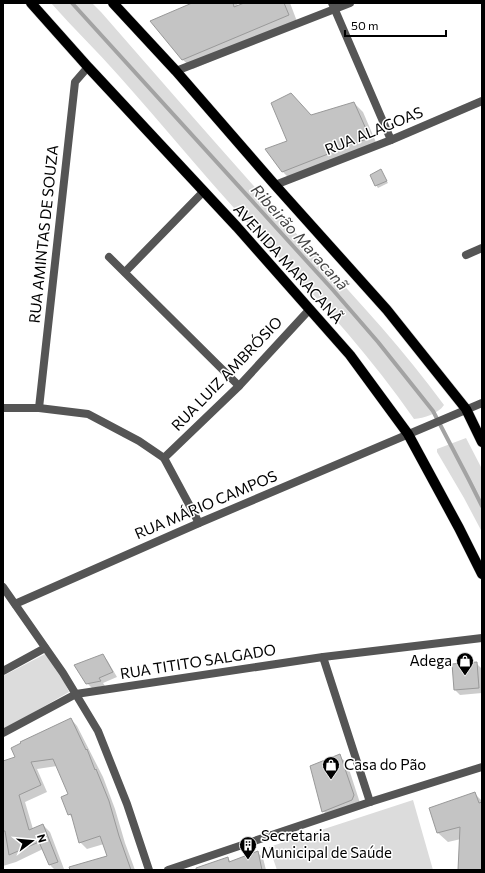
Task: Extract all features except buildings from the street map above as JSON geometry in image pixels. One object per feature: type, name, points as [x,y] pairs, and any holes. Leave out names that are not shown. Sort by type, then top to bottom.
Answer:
[{"type":"main road","name":"AVENIDA MARACANÃ","points":[[32,3],[88,67],[237,228],[350,355],[408,434],[482,574]]},
{"type":"main road","points":[[113,3],[176,71],[275,185],[387,310],[466,409],[482,442]]},
{"type":"street","points":[[176,71],[333,6],[350,3]]},
{"type":"street","points":[[333,6],[391,140]]},
{"type":"street","name":"RUA AMINTAS DE SOUZA","points":[[39,408],[75,82],[88,67]]},
{"type":"street","name":"RUA ALAGOAS","points":[[275,185],[391,140],[482,101]]},
{"type":"street","points":[[124,272],[203,192]]},
{"type":"street","points":[[466,255],[482,248]]},
{"type":"street","points":[[109,257],[239,386]]},
{"type":"street","name":"RUA LUIZ AMBRÓSIO","points":[[164,458],[239,386],[309,310]]},
{"type":"street","name":"RUA MÁRIO CAMPOS","points":[[16,604],[199,523],[482,403]]},
{"type":"street","points":[[3,408],[39,408],[88,414],[140,441],[164,458],[199,523]]},
{"type":"street","points":[[3,587],[76,694],[98,731],[128,804],[149,870]]},
{"type":"street","name":"RUA TITITO SALGADO","points":[[3,733],[76,694],[323,657],[482,638]]},
{"type":"street","points":[[3,671],[45,648]]},
{"type":"street","points":[[323,657],[370,802]]},
{"type":"street","points":[[168,870],[370,802],[482,767]]},
{"type":"shaded area","points":[[51,3],[92,3],[101,12],[245,177],[390,337],[444,405],[438,411],[422,418],[414,419],[375,366],[354,341],[228,201],[111,67]]},
{"type":"shaded area","points":[[466,438],[482,469],[482,532],[437,452],[437,449]]},
{"type":"shaded area","points":[[45,654],[61,675],[69,692],[3,730],[3,676]]},
{"type":"shaded area","points":[[413,800],[433,870],[277,870],[269,847]]},
{"type":"waterway","name":"Ribeirão Maracanã","points":[[72,3],[333,290],[378,342],[433,411],[482,506]]},
{"type":"place","name":"Adega","points":[[465,676]]},
{"type":"place","name":"Casa do Pão","points":[[331,780]]},
{"type":"place","name":"Secretaria Municipal de Saúde","points":[[248,860]]}]
